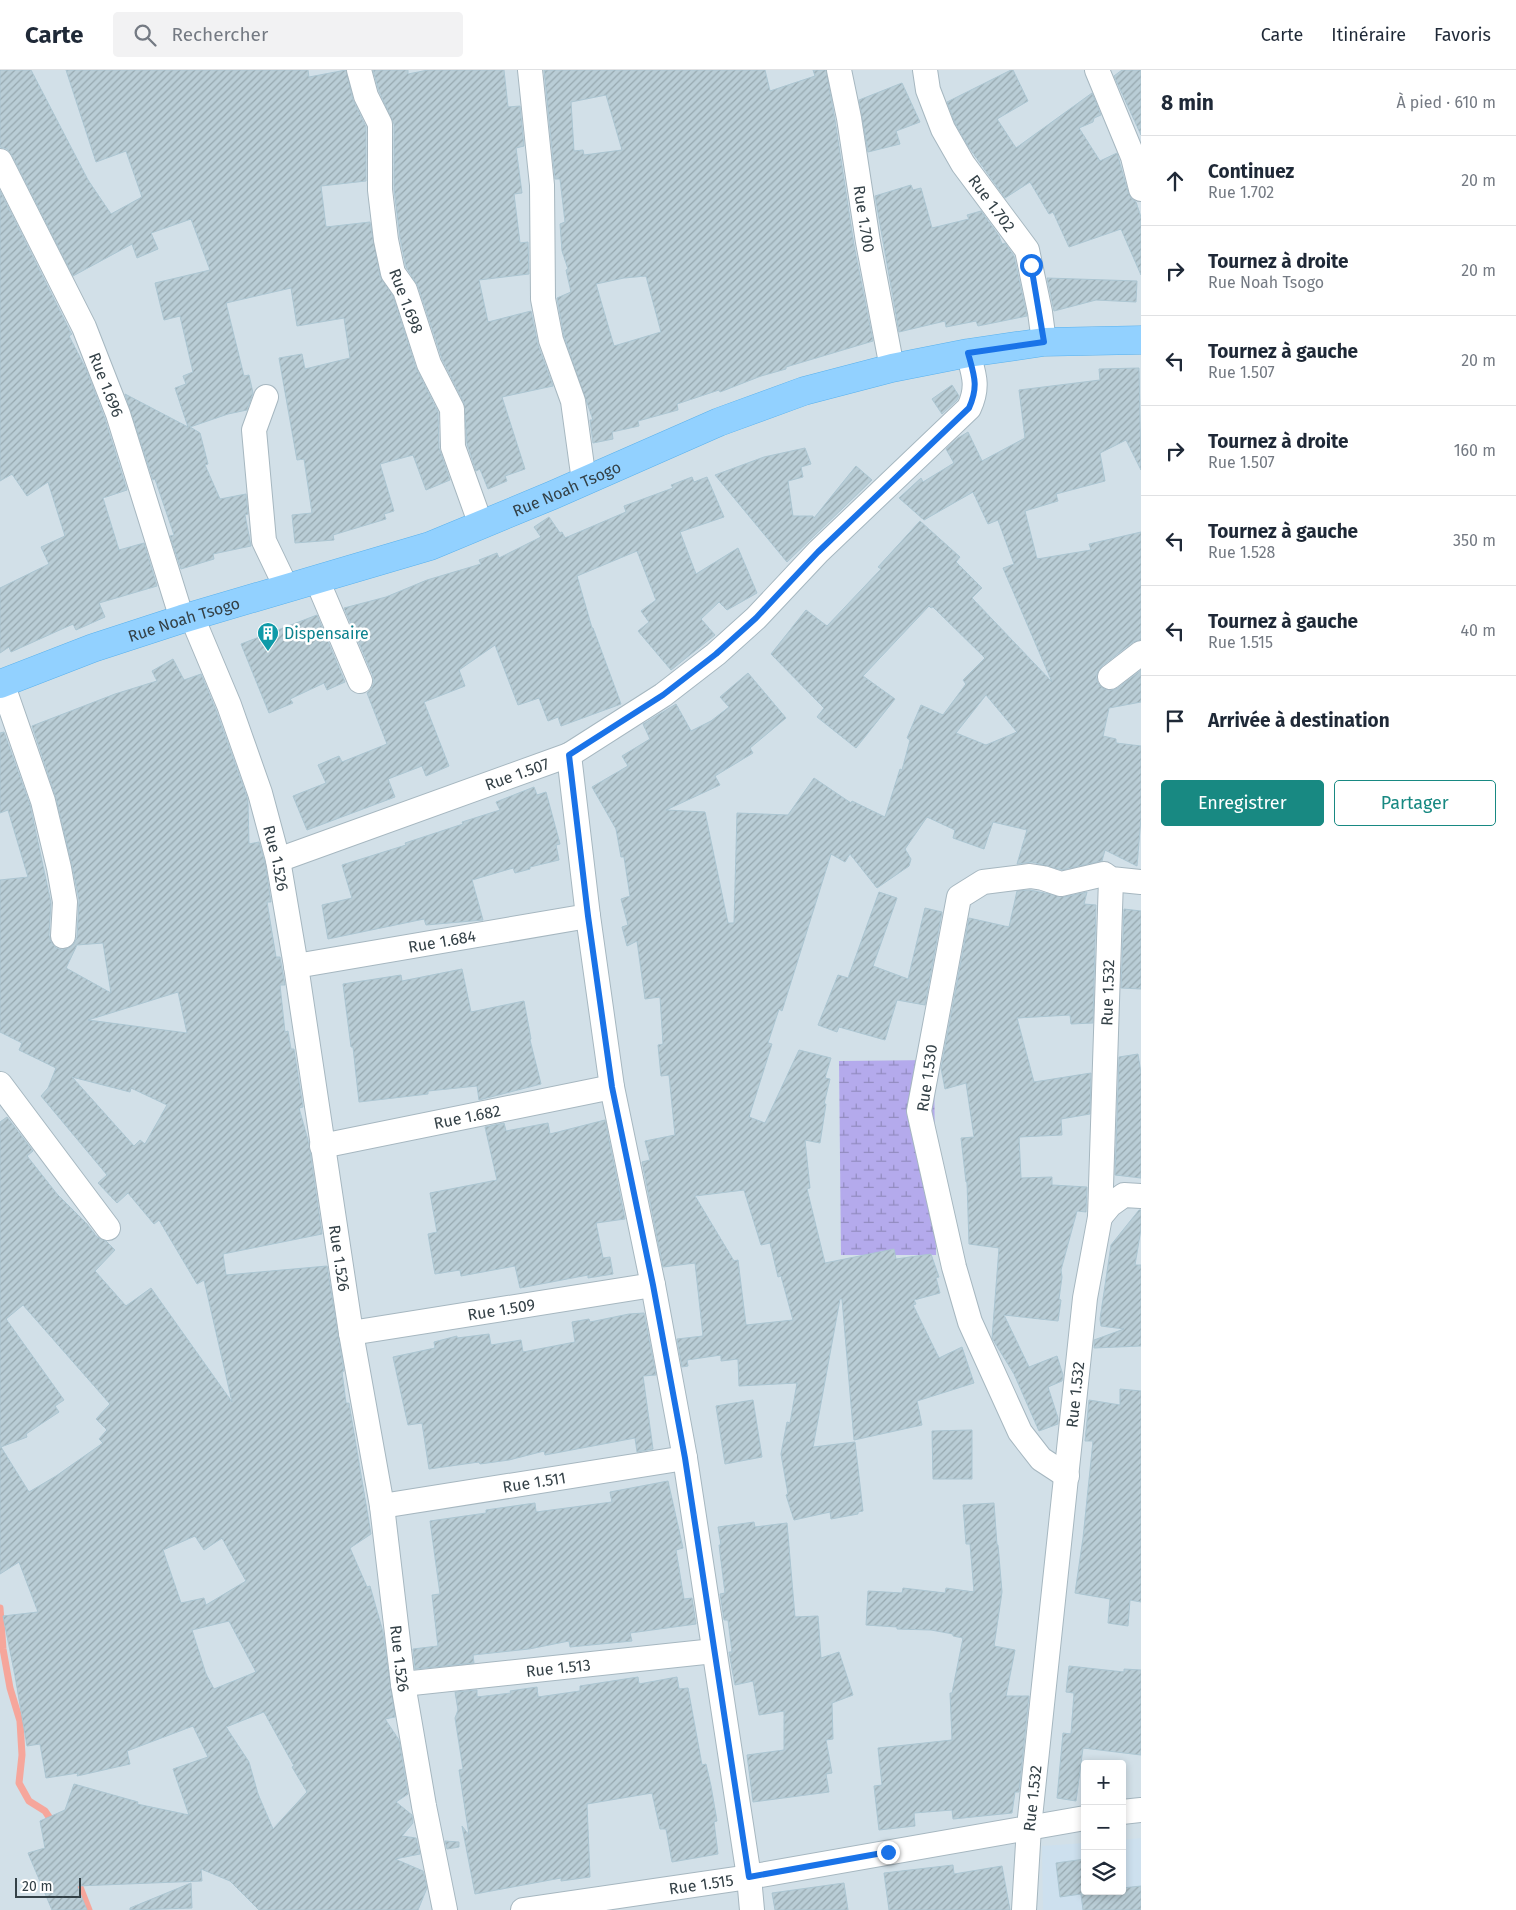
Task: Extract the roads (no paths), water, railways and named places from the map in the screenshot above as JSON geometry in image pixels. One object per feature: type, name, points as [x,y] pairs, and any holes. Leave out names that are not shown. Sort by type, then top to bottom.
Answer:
[{"type":"main road","name":"Rue Noah Tsogo","points":[[1,683],[93,648],[430,546],[719,422],[804,391],[892,368],[968,353],[1044,342],[1141,340]]},
{"type":"street","name":"Rue 1.698","points":[[359,70],[366,96],[380,124],[380,190],[386,240],[393,273],[405,290],[429,364],[452,409],[453,447],[481,525]]},
{"type":"street","points":[[530,70],[542,185],[543,299],[551,340],[573,401],[584,481]]},
{"type":"street","name":"Rue 1.700","points":[[839,70],[892,368]]},
{"type":"street","name":"Rue 1.702","points":[[925,70],[928,90],[947,136],[962,164],[984,196],[1010,226],[1027,250],[1040,312],[1044,342]]},
{"type":"street","points":[[1097,70],[1132,157],[1141,189]]},
{"type":"street","name":"Rue 1.696","points":[[0,161],[84,327],[118,414],[187,618]]},
{"type":"street","name":"Rue 1.507","points":[[278,860],[569,755],[663,695],[716,654],[756,618],[818,552],[969,408],[975,395],[976,382],[968,353]]},
{"type":"street","points":[[266,397],[254,430],[264,541],[287,589]]},
{"type":"street","points":[[317,580],[360,681]]},
{"type":"street","name":"Rue 1.526","points":[[187,618],[229,705],[253,775],[278,860],[296,966],[351,1333],[382,1506],[404,1684],[424,1806],[445,1910]]},
{"type":"street","points":[[1110,677],[1141,652]]},
{"type":"street","points":[[1,683],[43,801],[65,902],[63,936]]},
{"type":"street","points":[[569,755],[588,916],[612,1087],[653,1285],[685,1458],[749,1877],[752,1910]]},
{"type":"street","name":"Rue 1.530","points":[[1067,1476],[1040,1459],[1020,1432],[970,1322],[954,1267],[920,1111],[959,897],[983,882],[1030,876],[1061,884],[1104,874],[1111,880],[1141,882]]},
{"type":"street","name":"Rue 1.532","points":[[1024,1910],[1029,1827],[1085,1298],[1100,1216],[1111,880]]},
{"type":"street","name":"Rue 1.684","points":[[296,966],[588,916]]},
{"type":"street","points":[[0,1084],[108,1228]]},
{"type":"street","name":"Rue 1.682","points":[[322,1146],[612,1087]]},
{"type":"street","points":[[1100,1216],[1110,1204],[1124,1195],[1141,1196]]},
{"type":"street","name":"Rue 1.509","points":[[351,1333],[653,1285]]},
{"type":"street","name":"Rue 1.511","points":[[382,1506],[685,1458]]},
{"type":"street","name":"Rue 1.513","points":[[404,1684],[714,1651]]},
{"type":"street","points":[[1126,1812],[1141,1810]]},
{"type":"street","name":"Rue 1.515","points":[[523,1910],[749,1877],[1081,1819]]},
{"type":"waterway","points":[[0,1608],[3,1649],[10,1688],[20,1721],[22,1755],[19,1783],[29,1801],[45,1811],[53,1823]]},
{"type":"waterway","points":[[76,1877],[89,1910]]},
{"type":"place","name":"Dispensaire","points":[[268,652]]}]
